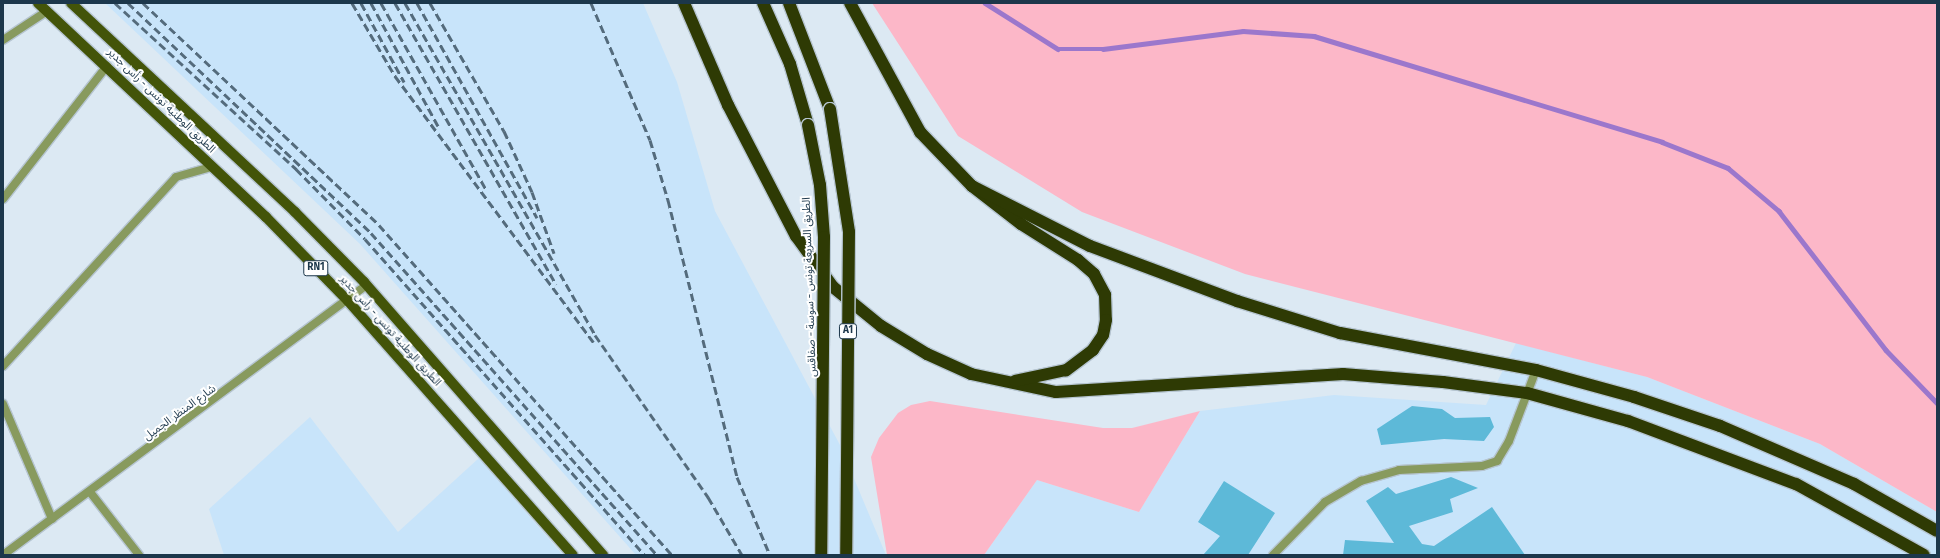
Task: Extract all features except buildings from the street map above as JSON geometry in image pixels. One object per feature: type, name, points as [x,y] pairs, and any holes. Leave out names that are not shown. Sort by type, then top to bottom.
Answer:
[{"type":"highway","points":[[684,3],[728,105],[796,236],[833,287],[882,326],[927,354],[971,374],[1056,392],[1090,392],[1302,374],[1343,374],[1443,382],[1526,394],[1628,421],[1796,484],[1924,555]]},
{"type":"highway","name":"الطريق السريعة تونس - سوسة - صفاقس","points":[[763,3],[790,64],[808,125],[820,185],[824,237],[821,555]]},
{"type":"highway","name":"A1","points":[[789,3],[830,109],[849,232],[846,555]]},
{"type":"highway","points":[[850,3],[920,132],[972,186],[1021,224],[1078,260],[1094,274],[1105,295],[1106,320],[1102,335],[1093,350],[1066,370],[1012,382]]},
{"type":"highway","points":[[972,186],[1090,246],[1237,301],[1340,333],[1536,370],[1634,397],[1720,426],[1854,484],[1937,531]]},
{"type":"main road","name":"الطريق الوطنية تونس - رأس جدير","points":[[38,3],[107,66],[348,301],[572,555]]},
{"type":"main road","name":"الطريق الوطنية تونس - رأس جدير","points":[[71,3],[295,212],[366,285],[604,555]]},
{"type":"street","points":[[3,40],[47,11]]},
{"type":"street","points":[[3,199],[107,66]]},
{"type":"street","points":[[3,366],[176,177],[212,167]]},
{"type":"street","name":"شارع المنظر الجميل","points":[[3,555],[348,301],[366,285]]},
{"type":"street","points":[[1273,555],[1325,502],[1361,481],[1399,470],[1482,466],[1497,462],[1509,441],[1536,370]]},
{"type":"street","points":[[3,404],[52,519]]},
{"type":"street","points":[[90,492],[139,555]]},
{"type":"shaded area","points":[[105,3],[643,3],[677,82],[715,211],[840,445],[886,555],[636,555],[360,244]]},
{"type":"shaded area","points":[[872,3],[1937,3],[1937,512],[1820,444],[1647,377],[1245,274],[1082,212],[958,136]]},
{"type":"shaded area","points":[[1516,343],[1647,377],[1820,444],[1937,512],[1937,555],[984,555],[1037,480],[1139,512],[1200,411],[1334,395],[1486,405]]},
{"type":"shaded area","points":[[930,401],[1103,428],[1132,428],[1200,411],[1139,512],[1037,480],[984,555],[887,555],[871,457],[879,438],[898,413],[911,405]]},
{"type":"shaded area","points":[[310,417],[398,532],[479,458],[563,555],[224,555],[209,509]]},
{"type":"waterway","points":[[985,3],[1058,49],[1103,49],[1243,31],[1314,36],[1662,142],[1728,168],[1779,211],[1886,350],[1937,403]]},
{"type":"railway","points":[[115,3],[296,169],[365,239],[645,555]]},
{"type":"railway","points":[[128,3],[371,233],[657,555]]},
{"type":"railway","points":[[143,3],[379,225],[672,555]]},
{"type":"railway","points":[[352,3],[395,76],[593,342]]},
{"type":"railway","points":[[361,3],[404,82]]},
{"type":"railway","points":[[371,3],[438,126]]},
{"type":"railway","points":[[381,3],[486,189]]},
{"type":"railway","points":[[395,3],[556,284]]},
{"type":"railway","points":[[405,3],[595,335],[708,497],[742,555]]},
{"type":"railway","points":[[417,3],[537,218]]},
{"type":"railway","points":[[430,3],[504,131],[532,192],[554,253]]},
{"type":"railway","points":[[591,3],[650,140],[668,200],[737,477],[770,555]]}]
